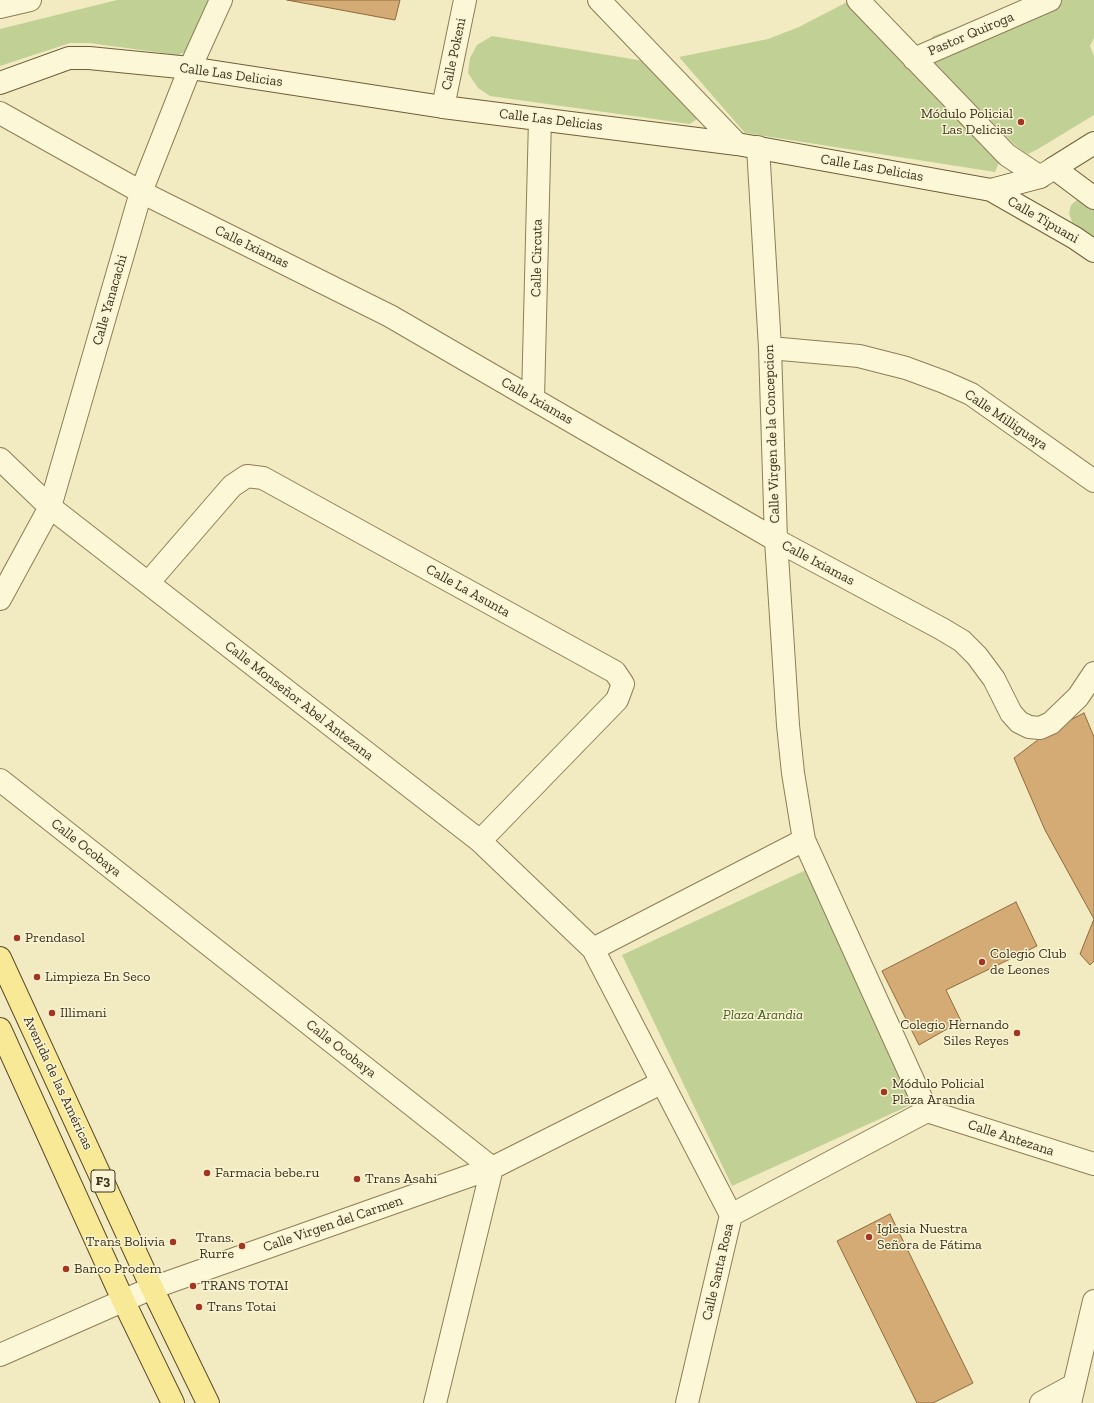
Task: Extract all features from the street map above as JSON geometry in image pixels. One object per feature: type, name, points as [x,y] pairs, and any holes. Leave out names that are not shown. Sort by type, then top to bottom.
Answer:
[{"type":"main road","name":"Avenida de las Américas","points":[[0,958],[152,1288],[208,1403]]},
{"type":"main road","name":"F3","points":[[0,1029],[123,1300],[173,1403]]},
{"type":"street","points":[[0,7],[30,0]]},
{"type":"street","name":"Calle Yanacachi","points":[[0,599],[50,507],[141,192],[190,68],[221,0]]},
{"type":"street","name":"Calle Pokeni","points":[[443,107],[465,0]]},
{"type":"street","points":[[599,0],[748,146]]},
{"type":"street","points":[[858,0],[1007,155],[1047,173],[1094,198]]},
{"type":"street","name":"Pastor Quiroga","points":[[914,59],[1050,0]]},
{"type":"street","name":"Calle Las Delicias","points":[[0,83],[69,58],[89,58],[190,68],[443,107],[748,146],[991,190],[1047,173],[1094,143]]},
{"type":"street","name":"Calle Ixiamas","points":[[0,113],[141,192],[390,316],[776,540],[942,629],[962,641],[976,656],[994,679],[1011,713],[1019,722],[1028,727],[1040,728],[1051,723],[1078,697],[1094,672]]},
{"type":"street","name":"Calle Circuta","points":[[533,398],[540,119]]},
{"type":"street","name":"Calle Virgen de la Concepcion","points":[[748,146],[770,348],[776,540],[788,725],[793,773],[804,840],[927,1111]]},
{"type":"street","name":"Calle Tipuani","points":[[991,190],[1075,238],[1094,251]]},
{"type":"street","name":"Calle Milliguaya","points":[[770,348],[859,356],[906,368],[944,382],[971,394],[1094,481]]},
{"type":"street","name":"Calle Monseñor Abel Antezana","points":[[0,459],[50,507],[480,841],[593,949]]},
{"type":"street","name":"Calle La Asunta","points":[[148,583],[232,486],[247,476],[263,478],[615,672],[623,684],[617,700],[480,841]]},
{"type":"street","name":"Calle Ocobaya","points":[[0,780],[492,1168]]},
{"type":"street","points":[[593,949],[804,840]]},
{"type":"street","name":"Calle Santa Rosa","points":[[593,949],[661,1083],[731,1215],[687,1403]]},
{"type":"street","name":"Calle Virgen del Carmen","points":[[0,1355],[152,1288],[492,1168],[661,1083]]},
{"type":"street","points":[[731,1215],[927,1111]]},
{"type":"street","name":"Calle Antezana","points":[[927,1111],[1094,1164]]},
{"type":"street","points":[[435,1403],[492,1168]]},
{"type":"street","points":[[1041,1403],[1072,1394],[1094,1301]]},
{"type":"green space","points":[[117,0],[212,0],[190,50],[178,55],[89,43],[70,43],[0,66],[0,29]]},
{"type":"green space","points":[[1037,0],[1094,0],[1094,38],[1090,46],[1094,56],[1094,115],[1028,154],[1016,146],[928,58],[927,46],[933,36]]},
{"type":"green space","points":[[849,1],[1000,160],[995,172],[745,133],[679,57],[768,39],[799,27]]},
{"type":"green space","points":[[492,36],[644,61],[697,119],[690,124],[490,96],[478,88],[468,73],[470,58],[477,45]]},
{"type":"green space","points":[[1078,199],[1094,205],[1094,237],[1072,222],[1069,213],[1071,205]]},
{"type":"green space","name":"Plaza Arandia","points":[[808,869],[915,1103],[732,1186],[622,955]]},
{"type":"building","points":[[287,0],[400,0],[395,20]]},
{"type":"building","points":[[1084,713],[1094,737],[1094,919],[1045,830],[1014,758],[1051,730]]},
{"type":"building","points":[[1016,902],[1037,946],[946,990],[961,1021],[919,1045],[882,971]]},
{"type":"building","points":[[1094,919],[1094,961],[1090,965],[1080,954]]},
{"type":"building","points":[[890,1214],[973,1383],[933,1403],[917,1403],[837,1241]]},
{"type":"place","name":"Módulo Policial Las Delicias","points":[[1021,122]]},
{"type":"place","name":"Prendasol","points":[[17,938]]},
{"type":"place","name":"Colegio Club de Leones","points":[[982,962]]},
{"type":"place","name":"Limpieza En Seco","points":[[37,977]]},
{"type":"place","name":"Illimani","points":[[52,1013]]},
{"type":"place","name":"Colegio Hernando Siles Reyes","points":[[1017,1033]]},
{"type":"place","name":"Módulo Policial Plaza Arandia","points":[[884,1092]]},
{"type":"place","name":"Farmacia bebe.ru","points":[[207,1173]]},
{"type":"place","name":"Trans Asahi","points":[[357,1179]]},
{"type":"place","name":"Iglesia Nuestra Señora de Fátima","points":[[869,1237]]},
{"type":"place","name":"Trans Bolivia","points":[[173,1242]]},
{"type":"place","name":"Trans. Rurre","points":[[242,1246]]},
{"type":"place","name":"Banco Prodem","points":[[66,1269]]},
{"type":"place","name":"TRANS TOTAI","points":[[193,1286]]},
{"type":"place","name":"Trans Totai","points":[[199,1307]]}]
